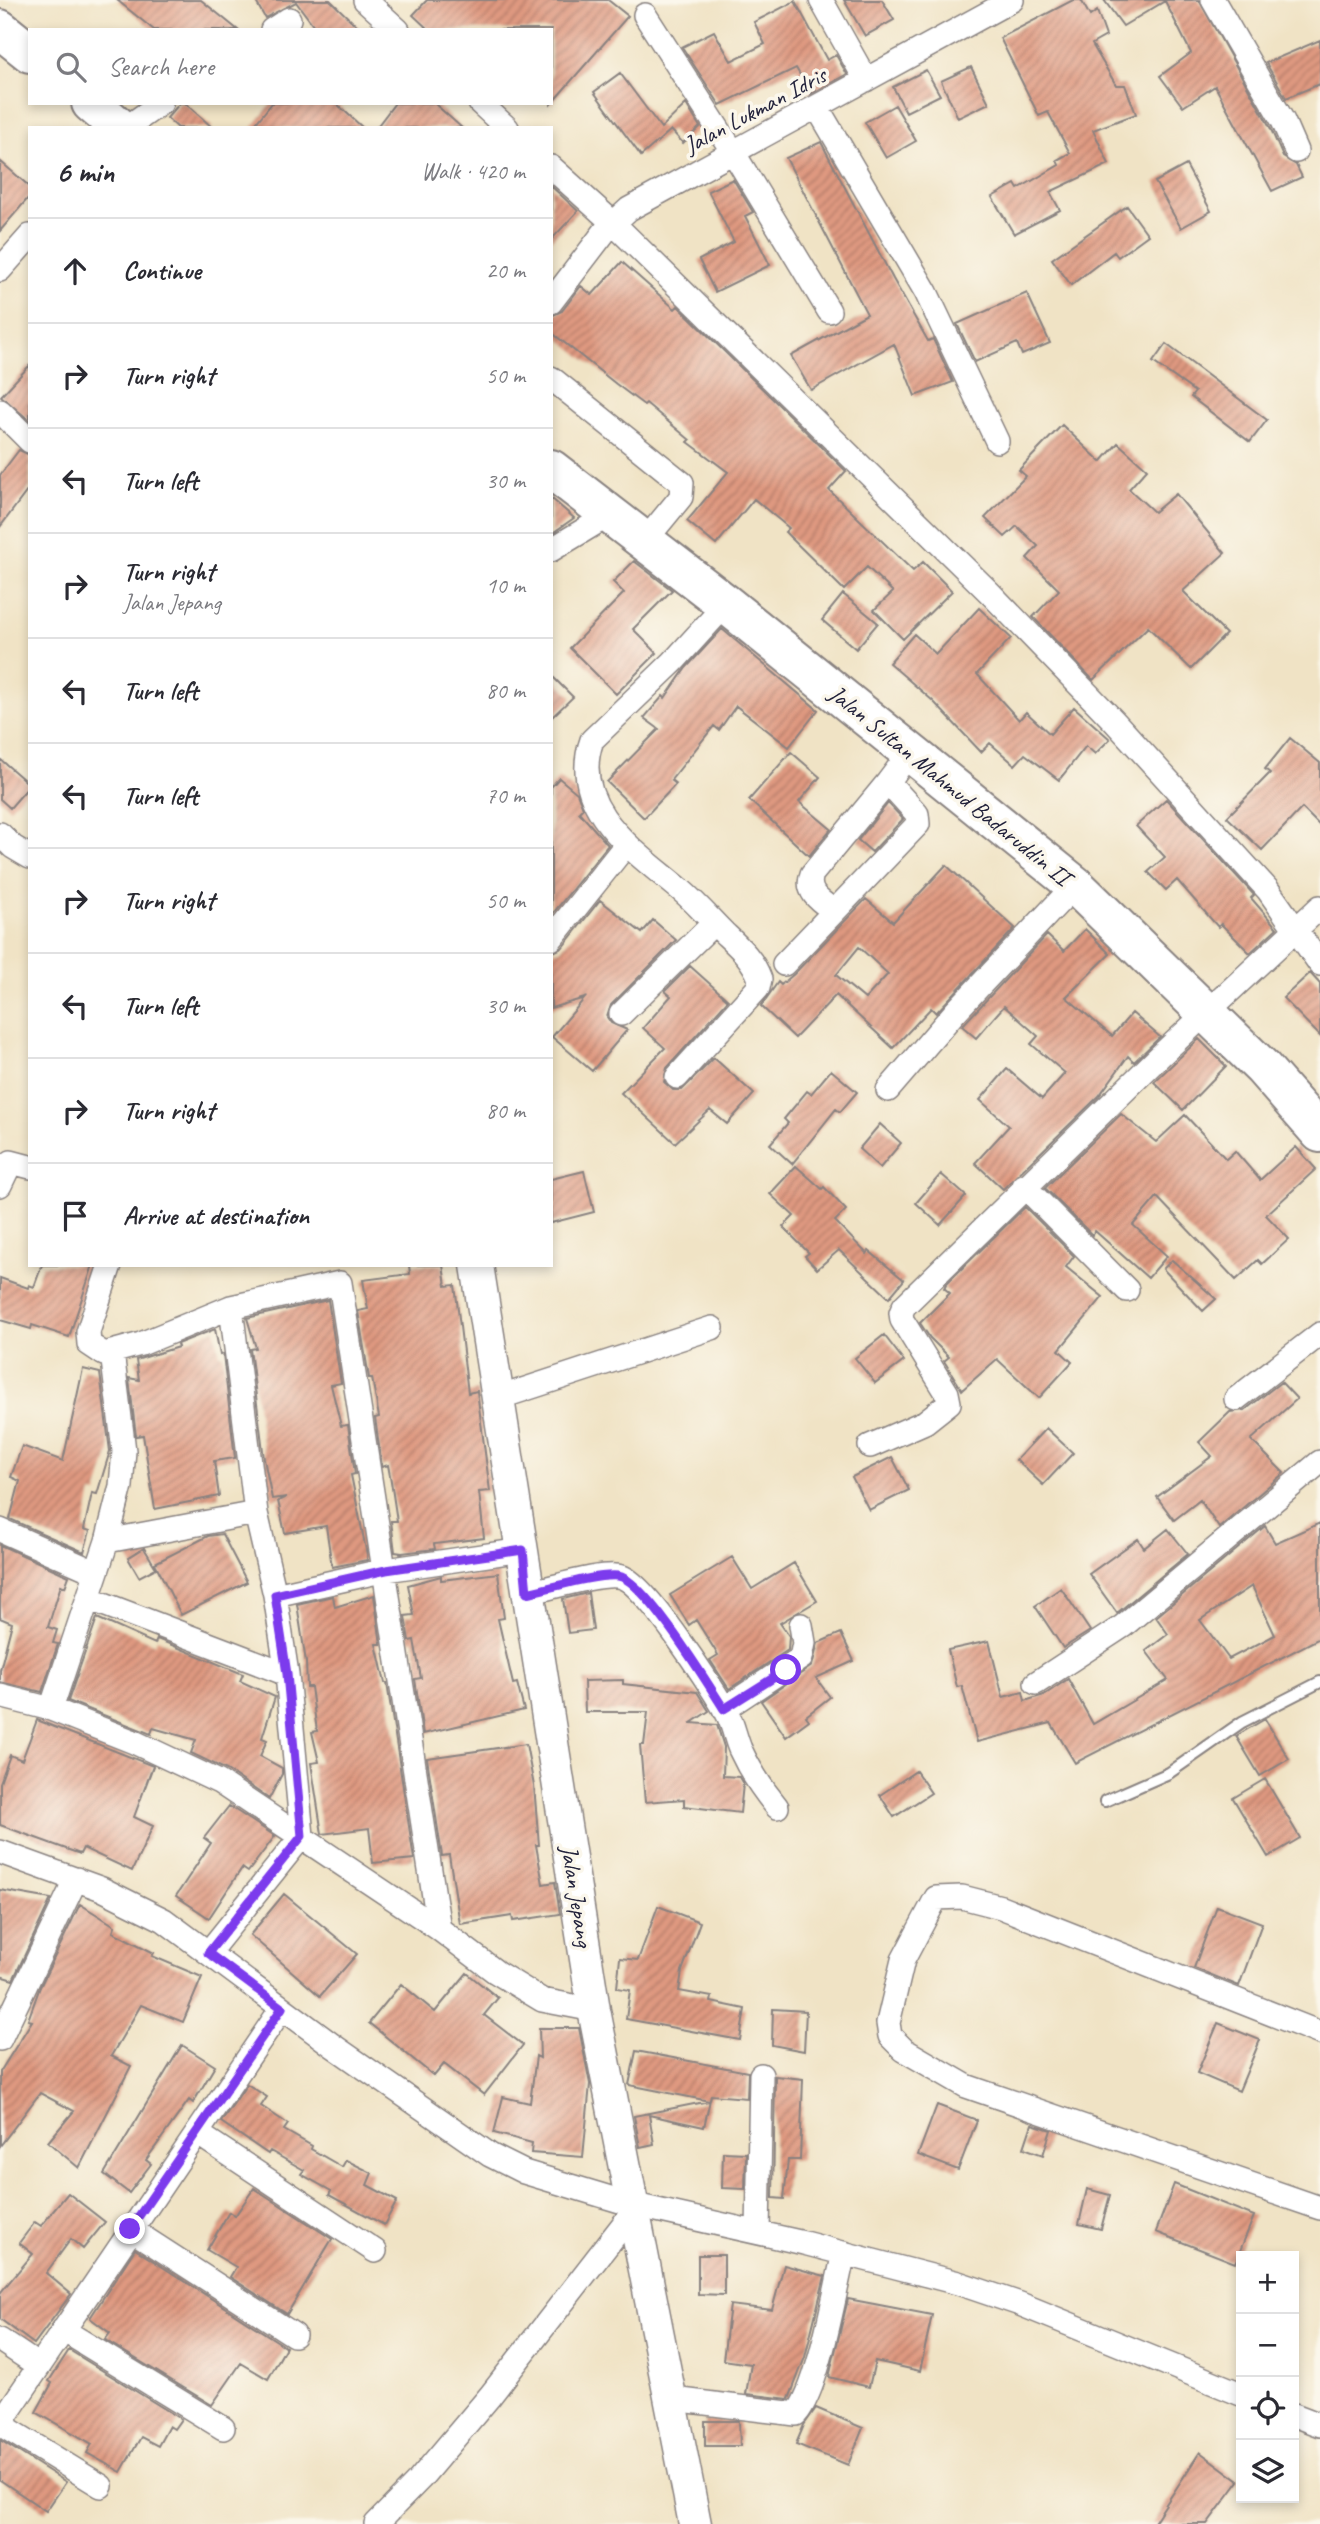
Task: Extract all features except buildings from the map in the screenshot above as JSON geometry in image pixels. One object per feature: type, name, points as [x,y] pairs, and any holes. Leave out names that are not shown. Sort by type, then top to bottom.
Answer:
[{"type":"highway","points":[[0,29],[28,51]]},
{"type":"highway","points":[[93,105],[118,126]]},
{"type":"highway","name":"Jalan Sultan Mahmud Badaruddin II","points":[[553,471],[726,604],[898,768],[1075,886],[1264,1068],[1320,1133]]},
{"type":"street","points":[[365,0],[396,28]]},
{"type":"street","points":[[821,0],[866,80]]},
{"type":"street","name":"Jalan Lukman Idris","points":[[553,299],[612,222],[658,192],[866,80],[988,6],[1012,0]]},
{"type":"street","points":[[1213,0],[1283,121],[1296,151]]},
{"type":"street","points":[[645,15],[733,152],[829,311]]},
{"type":"street","points":[[129,126],[158,105]]},
{"type":"street","points":[[482,105],[505,126]]},
{"type":"street","points":[[817,107],[926,292],[997,441]]},
{"type":"street","points":[[553,169],[612,222],[990,593],[1268,890],[1320,964]]},
{"type":"street","points":[[0,270],[28,238]]},
{"type":"street","points":[[553,380],[682,484],[681,497],[644,542]]},
{"type":"street","points":[[0,411],[28,439]]},
{"type":"street","points":[[553,549],[609,515]]},
{"type":"street","points":[[677,1077],[758,988],[760,979],[756,966],[683,892],[625,846],[602,816],[591,788],[588,758],[592,740],[673,662],[726,604]]},
{"type":"street","points":[[784,964],[918,824],[917,814],[898,768],[812,874],[811,888],[816,898],[833,910]]},
{"type":"street","points":[[0,834],[13,848],[28,856]]},
{"type":"street","points":[[553,936],[625,846]]},
{"type":"street","points":[[888,1090],[955,1012],[1075,886]]},
{"type":"street","points":[[870,1446],[925,1422],[948,1403],[947,1393],[902,1320],[901,1313],[1024,1186],[1320,907]]},
{"type":"street","points":[[621,1014],[714,923]]},
{"type":"street","points":[[0,1185],[21,1165]]},
{"type":"street","points":[[1024,1186],[1127,1290]]},
{"type":"street","points":[[109,1267],[88,1332],[89,1344],[104,1354],[141,1344],[231,1307],[340,1283],[439,1929]]},
{"type":"street","name":"Jalan Jepang","points":[[477,1267],[594,2010],[631,2208],[673,2399],[695,2524]]},
{"type":"street","points":[[208,1953],[302,1836],[287,1674],[275,1595],[256,1513],[231,1307]]},
{"type":"street","points":[[498,1398],[712,1328]]},
{"type":"street","points":[[1236,1399],[1320,1334]]},
{"type":"street","points":[[51,1709],[107,1541],[121,1486],[124,1451],[113,1352]]},
{"type":"street","points":[[1036,1683],[1122,1626],[1320,1462]]},
{"type":"street","points":[[107,1541],[256,1513]]},
{"type":"street","points":[[0,1530],[95,1572]]},
{"type":"street","points":[[275,1595],[386,1570],[523,1550]]},
{"type":"street","points":[[527,1593],[610,1576],[629,1580],[681,1643],[724,1709],[760,1787],[777,1807]]},
{"type":"street","points":[[88,1598],[287,1674]]},
{"type":"street","points":[[724,1709],[801,1658],[804,1643],[801,1625]]},
{"type":"street","points":[[0,1696],[51,1709],[134,1742],[219,1782],[439,1929],[496,1972],[542,2000],[594,2010]]},
{"type":"street","points":[[0,1853],[76,1879],[164,1920],[282,2008],[490,2155],[524,2172],[631,2208],[758,2232],[958,2283],[1236,2392]]},
{"type":"street","points":[[0,2039],[76,1879]]},
{"type":"street","points":[[1320,2033],[1001,1908],[962,1897],[936,1898],[903,1960],[888,2023],[890,2036],[904,2050],[966,2086],[1320,2208]]},
{"type":"street","points":[[101,2486],[8,2429],[2,2416],[39,2366],[282,2008]]},
{"type":"street","points":[[758,2232],[761,2075]]},
{"type":"street","points":[[197,2133],[375,2251]]},
{"type":"street","points":[[376,2524],[420,2479],[491,2396],[631,2208]]},
{"type":"street","points":[[130,2229],[294,2336]]},
{"type":"street","points":[[673,2399],[796,2414],[814,2374],[844,2253]]},
{"type":"street","points":[[63,2330],[223,2428]]},
{"type":"street","points":[[0,2340],[39,2366]]},
{"type":"street","points":[[1299,2417],[1320,2425]]},
{"type":"lane","points":[[1105,1801],[1168,1773],[1242,1722],[1320,1682]]},
{"type":"route","points":[[130,2229],[282,2008],[208,1953],[302,1836],[287,1674],[275,1595],[386,1570],[523,1550],[527,1593],[610,1576],[621,1576],[629,1580],[681,1643],[724,1709],[786,1670]]}]
